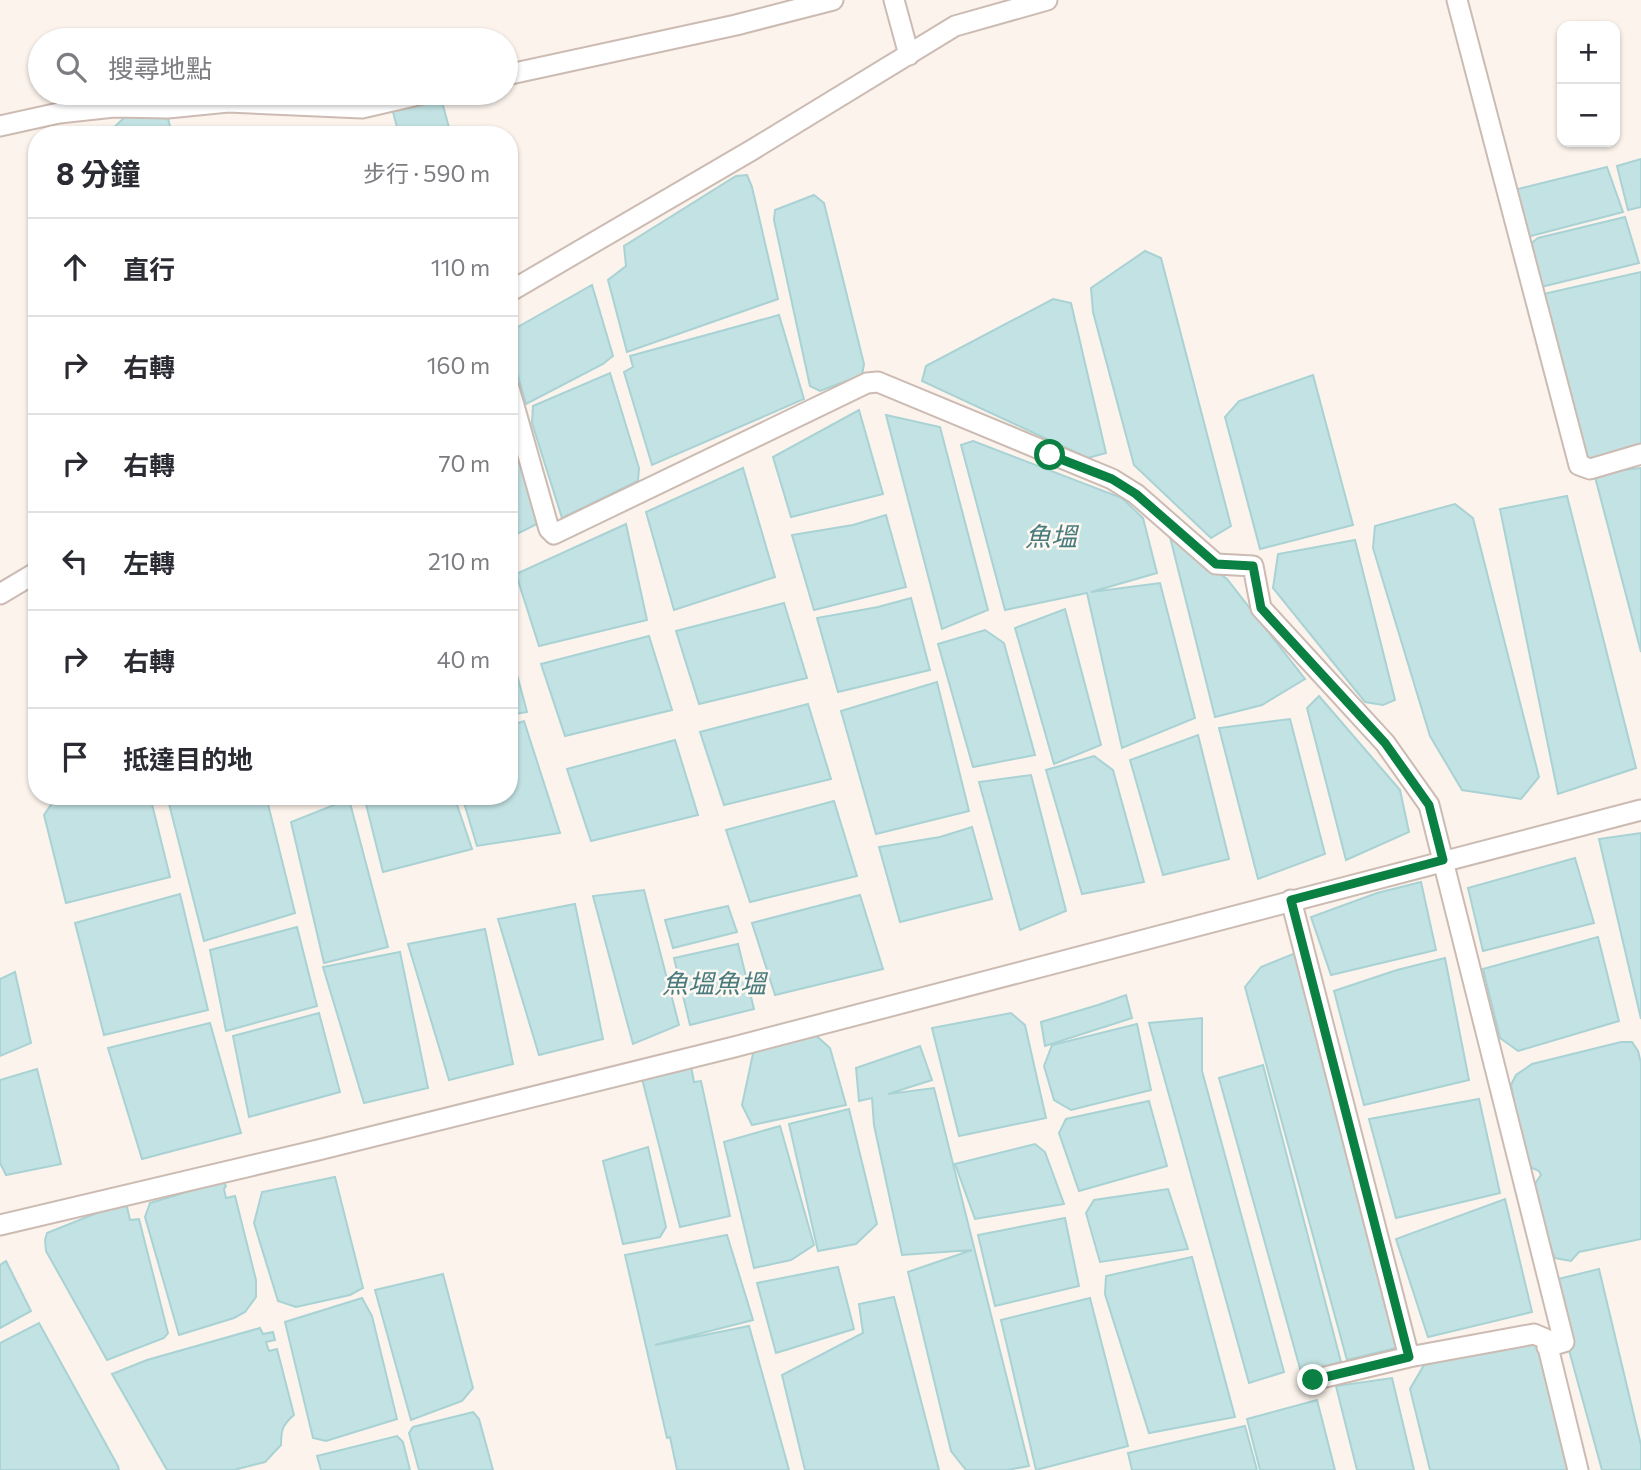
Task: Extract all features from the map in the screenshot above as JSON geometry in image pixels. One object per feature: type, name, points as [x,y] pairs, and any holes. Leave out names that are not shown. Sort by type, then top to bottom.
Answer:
[{"type":"street","points":[[518,72],[736,25],[833,0]]},
{"type":"street","points":[[894,0],[909,55]]},
{"type":"street","points":[[518,287],[752,150],[956,26],[1046,0]]},
{"type":"street","points":[[1457,0],[1579,465],[1590,469],[1641,454]]},
{"type":"street","points":[[0,126],[59,113],[114,107],[168,108],[198,105]]},
{"type":"street","points":[[295,105],[362,108],[375,105]]},
{"type":"street","points":[[518,420],[549,529],[554,534],[867,383],[878,382],[1112,479],[1136,494],[1216,564],[1253,566],[1261,608],[1385,743],[1429,805],[1564,1342],[1547,1347]]},
{"type":"street","points":[[0,594],[28,577]]},
{"type":"street","points":[[0,1225],[734,1047],[1641,810]]},
{"type":"street","points":[[1291,900],[1409,1357]]},
{"type":"street","points":[[1313,1380],[1409,1357],[1534,1334],[1546,1339],[1578,1470]]},
{"type":"water","points":[[407,105],[443,105],[449,126],[397,126],[392,108]]},
{"type":"water","points":[[167,114],[170,126],[115,126],[127,115]]},
{"type":"water","points":[[1641,159],[1641,207],[1628,210],[1617,166]]},
{"type":"water","points":[[1607,167],[1623,212],[1527,237],[1514,190]]},
{"type":"water","points":[[747,175],[778,299],[627,352],[608,280],[626,266],[624,246],[736,176]]},
{"type":"water","points":[[814,195],[824,203],[864,364],[862,375],[820,391],[810,386],[774,220],[775,210]]},
{"type":"water","points":[[1625,217],[1639,263],[1541,287],[1528,246],[1538,238]]},
{"type":"water","points":[[1145,251],[1161,258],[1231,526],[1211,538],[1134,465],[1093,312],[1091,288]]},
{"type":"water","points":[[1641,272],[1641,446],[1582,463],[1539,295]]},
{"type":"water","points":[[592,285],[613,356],[603,364],[526,404],[518,377],[518,327]]},
{"type":"water","points":[[1053,299],[1071,303],[1106,453],[1088,458],[922,381],[926,366]]},
{"type":"water","points":[[779,315],[804,399],[652,465],[624,372],[633,367],[630,356]]},
{"type":"water","points":[[610,373],[639,468],[638,481],[562,518],[532,423],[533,406]]},
{"type":"water","points":[[1313,375],[1353,525],[1260,549],[1225,417],[1239,401]]},
{"type":"water","points":[[859,410],[883,494],[791,517],[773,457]]},
{"type":"water","name":"魚塭","points":[[886,415],[940,427],[988,610],[942,629]]},
{"type":"water","name":"魚塭","points":[[973,441],[1122,498],[1143,518],[1157,573],[1091,592],[1160,583],[1195,718],[1122,748],[1087,593],[1005,610],[961,445]]},
{"type":"water","points":[[518,442],[541,522],[518,534]]},
{"type":"water","points":[[743,468],[775,577],[674,610],[646,512]]},
{"type":"water","points":[[1641,468],[1641,652],[1594,473]]},
{"type":"water","points":[[1567,496],[1636,768],[1558,794],[1500,509]]},
{"type":"water","points":[[1455,504],[1473,518],[1539,777],[1521,799],[1462,790],[1430,736],[1373,548],[1375,526]]},
{"type":"water","points":[[886,515],[906,587],[814,610],[792,535],[853,525]]},
{"type":"water","points":[[626,524],[647,620],[539,646],[518,573]]},
{"type":"water","points":[[1170,537],[1227,579],[1305,679],[1262,705],[1215,717]]},
{"type":"water","points":[[1355,540],[1395,700],[1383,705],[1365,702],[1273,588],[1278,554]]},
{"type":"water","points":[[911,598],[930,670],[838,692],[817,618]]},
{"type":"water","points":[[784,603],[807,678],[699,704],[676,631]]},
{"type":"water","name":"魚塭","points":[[1065,609],[1101,745],[1054,764],[1015,628]]},
{"type":"water","points":[[985,630],[1004,643],[1035,755],[973,767],[938,644]]},
{"type":"water","points":[[649,636],[672,710],[565,736],[541,664]]},
{"type":"water","points":[[518,678],[527,712],[518,714]]},
{"type":"water","points":[[937,682],[969,811],[876,834],[841,711]]},
{"type":"water","points":[[1319,696],[1400,790],[1409,832],[1346,860],[1307,708]]},
{"type":"water","points":[[808,704],[831,779],[724,805],[700,732]]},
{"type":"water","points":[[1290,719],[1325,854],[1258,879],[1219,728]]},
{"type":"water","points":[[524,721],[560,833],[477,846],[465,805],[518,805],[518,723]]},
{"type":"water","points":[[1198,735],[1229,859],[1163,875],[1130,760]]},
{"type":"water","points":[[675,740],[698,815],[591,841],[567,769]]},
{"type":"water","points":[[1094,756],[1113,770],[1144,882],[1082,894],[1046,770]]},
{"type":"water","points":[[1031,775],[1066,911],[1020,930],[979,782]]},
{"type":"water","points":[[834,801],[857,876],[750,902],[726,830]]},
{"type":"water","points":[[51,805],[152,805],[170,877],[66,903],[44,815]]},
{"type":"water","points":[[169,805],[268,805],[295,913],[204,941]]},
{"type":"water","points":[[334,805],[351,805],[388,947],[324,963],[291,822]]},
{"type":"water","points":[[366,805],[457,805],[472,849],[383,872]]},
{"type":"water","points":[[972,827],[992,899],[900,922],[879,847],[940,837]]},
{"type":"water","points":[[1641,833],[1641,1019],[1599,839]]},
{"type":"water","points":[[1575,858],[1594,923],[1483,951],[1468,888]]},
{"type":"water","points":[[1421,882],[1436,950],[1331,975],[1311,917],[1377,893]]},
{"type":"water","points":[[644,890],[679,1025],[633,1044],[593,896]]},
{"type":"water","points":[[180,894],[208,1010],[104,1035],[75,923]]},
{"type":"water","points":[[860,895],[883,969],[775,995],[752,923]]},
{"type":"water","points":[[575,904],[603,1039],[539,1055],[498,919]]},
{"type":"water","points":[[728,906],[737,932],[673,948],[665,920]]},
{"type":"water","points":[[297,927],[317,1006],[226,1031],[210,950]]},
{"type":"water","points":[[485,929],[513,1064],[449,1080],[408,944]]},
{"type":"water","points":[[1598,937],[1619,1021],[1518,1051],[1500,1038],[1483,969]]},
{"type":"water","name":"魚塭魚塭","points":[[738,944],[754,1009],[690,1025],[674,958]]},
{"type":"water","points":[[400,952],[428,1088],[364,1103],[323,967]]},
{"type":"water","points":[[1298,952],[1400,1347],[1347,1360],[1245,987],[1261,967]]},
{"type":"water","points":[[1445,958],[1469,1080],[1364,1105],[1334,991],[1397,970]]},
{"type":"water","points":[[15,972],[31,1043],[0,1056],[0,979]]},
{"type":"water","points":[[1126,995],[1132,1018],[1045,1046],[1041,1022]]},
{"type":"water","points":[[319,1013],[340,1092],[249,1117],[233,1036]]},
{"type":"water","points":[[1011,1013],[1025,1025],[1046,1118],[959,1136],[932,1028]]},
{"type":"water","points":[[1202,1018],[1202,1071],[1284,1372],[1249,1383],[1149,1023]]},
{"type":"water","points":[[210,1023],[241,1133],[142,1159],[108,1048]]},
{"type":"water","points":[[1137,1024],[1151,1090],[1071,1110],[1054,1100],[1044,1066],[1052,1045]]},
{"type":"water","points":[[812,1032],[830,1048],[846,1105],[752,1125],[742,1105],[754,1049]]},
{"type":"water","points":[[1621,1042],[1632,1042],[1641,1063],[1641,1239],[1579,1252],[1571,1261],[1555,1258],[1544,1236],[1532,1188],[1541,1175],[1539,1171],[1528,1166],[1521,1143],[1511,1085],[1516,1075],[1532,1064]]},
{"type":"water","points":[[920,1046],[932,1080],[888,1094],[934,1088],[1029,1466],[1007,1470],[966,1470],[951,1451],[908,1272],[972,1250],[902,1255],[874,1125],[872,1098],[859,1101],[856,1068]]},
{"type":"water","points":[[690,1061],[694,1082],[701,1081],[730,1216],[680,1227],[641,1075]]},
{"type":"water","points":[[1263,1065],[1341,1362],[1301,1372],[1219,1078]]},
{"type":"water","points":[[37,1069],[61,1164],[6,1175],[0,1163],[0,1080]]},
{"type":"water","points":[[1479,1099],[1500,1193],[1396,1218],[1369,1119]]},
{"type":"water","points":[[1149,1101],[1167,1166],[1079,1191],[1059,1133],[1066,1119]]},
{"type":"water","points":[[849,1109],[877,1224],[856,1244],[818,1251],[789,1124]]},
{"type":"water","points":[[780,1126],[814,1245],[791,1260],[754,1268],[724,1142]]},
{"type":"water","points":[[1035,1144],[1045,1152],[1064,1204],[975,1219],[955,1164]]},
{"type":"water","points":[[648,1147],[666,1227],[660,1237],[623,1244],[603,1161]]},
{"type":"water","points":[[335,1177],[363,1288],[350,1295],[296,1307],[278,1301],[254,1223],[262,1192]]},
{"type":"water","points":[[223,1181],[226,1198],[235,1196],[256,1280],[256,1297],[245,1312],[234,1318],[179,1335],[145,1217],[150,1203]]},
{"type":"water","points":[[1168,1189],[1188,1249],[1100,1262],[1086,1213],[1094,1200]]},
{"type":"water","points":[[1505,1199],[1532,1312],[1428,1337],[1396,1239]]},
{"type":"water","points":[[119,1204],[127,1207],[130,1220],[139,1219],[168,1333],[164,1338],[107,1360],[46,1251],[45,1240],[47,1233]]},
{"type":"water","points":[[1065,1218],[1079,1286],[995,1306],[978,1235]]},
{"type":"water","points":[[727,1235],[753,1320],[655,1345],[749,1326],[789,1470],[677,1470],[670,1437],[667,1438],[625,1255]]},
{"type":"water","points":[[1192,1257],[1235,1417],[1149,1433],[1105,1294],[1106,1276]]},
{"type":"water","points":[[6,1261],[31,1311],[0,1328],[0,1265]]},
{"type":"water","points":[[838,1267],[854,1329],[776,1353],[757,1283]]},
{"type":"water","points":[[1599,1269],[1641,1445],[1641,1470],[1602,1470],[1550,1281]]},
{"type":"water","points":[[443,1274],[473,1388],[462,1401],[411,1420],[375,1290]]},
{"type":"water","points":[[894,1297],[939,1470],[805,1470],[782,1375],[863,1333],[859,1304]]},
{"type":"water","points":[[362,1298],[372,1316],[397,1419],[326,1441],[313,1438],[285,1322]]},
{"type":"water","points":[[1090,1298],[1128,1446],[1036,1470],[1001,1320]]},
{"type":"water","points":[[39,1323],[119,1470],[0,1470],[0,1343]]},
{"type":"water","points":[[260,1328],[263,1334],[273,1332],[275,1340],[266,1342],[269,1351],[277,1349],[294,1415],[283,1428],[281,1445],[265,1462],[234,1470],[167,1470],[112,1374],[147,1360]]},
{"type":"water","points":[[1536,1342],[1574,1470],[1430,1470],[1410,1389],[1424,1365]]},
{"type":"water","points":[[1392,1378],[1414,1470],[1357,1470],[1336,1386]]},
{"type":"water","points":[[1317,1400],[1335,1470],[1260,1470],[1247,1419]]},
{"type":"water","points":[[473,1412],[479,1419],[493,1470],[419,1470],[409,1433],[413,1427]]},
{"type":"water","points":[[1245,1426],[1257,1470],[1132,1470],[1128,1453]]},
{"type":"water","points":[[397,1436],[403,1442],[410,1470],[321,1470],[317,1456]]},
{"type":"route","points":[[1050,455],[1112,479],[1136,494],[1216,564],[1253,566],[1261,608],[1385,743],[1429,805],[1443,860],[1291,900],[1409,1357],[1313,1380]]}]
